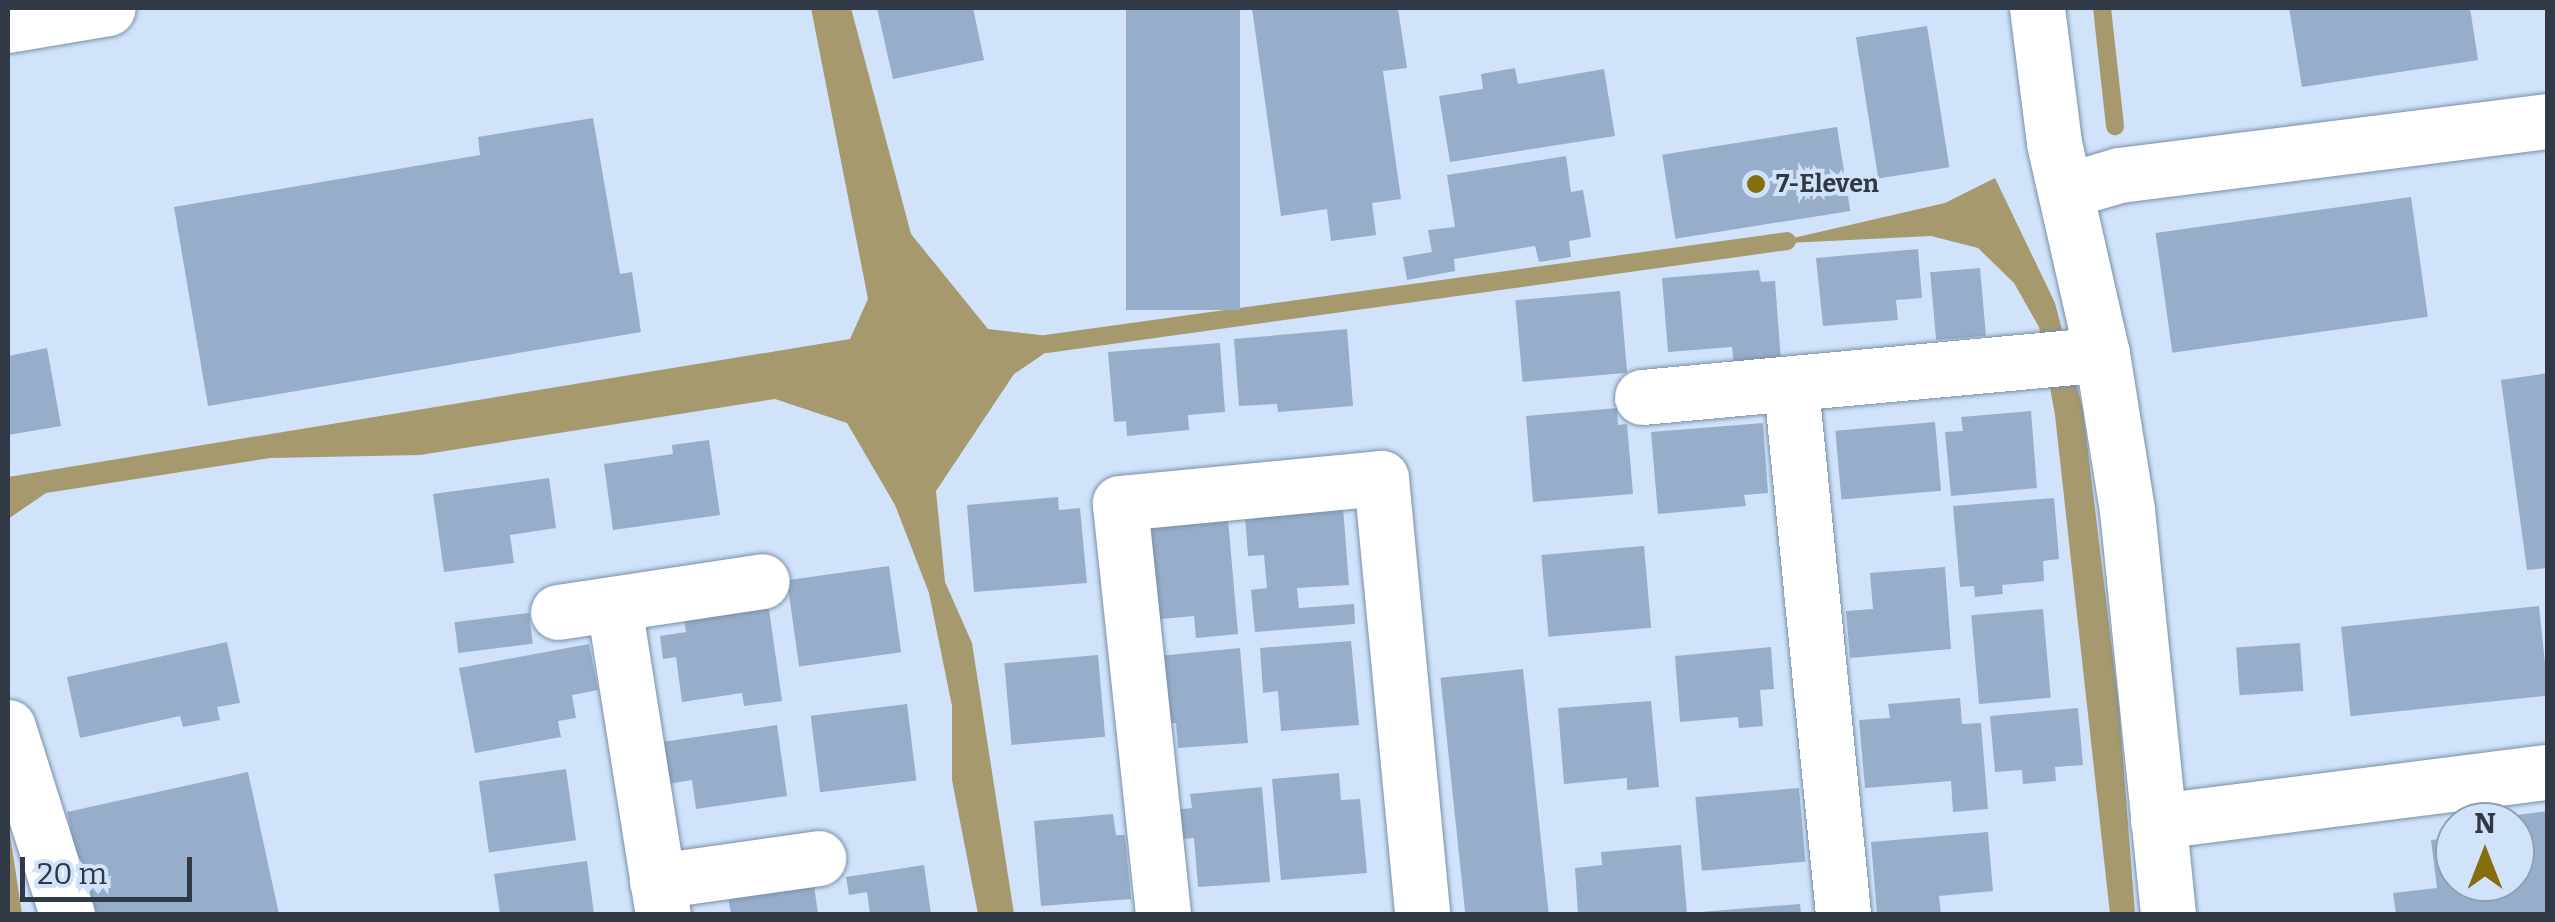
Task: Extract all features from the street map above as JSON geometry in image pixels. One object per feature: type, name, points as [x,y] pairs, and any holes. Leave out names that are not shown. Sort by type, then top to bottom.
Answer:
[{"type":"main road","points":[[8,26],[108,8]]},
{"type":"main road","points":[[2037,8],[2065,191],[2074,357],[2126,510],[2168,914]]},
{"type":"main road","points":[[2065,191],[2120,175],[2548,121]]},
{"type":"main road","points":[[1642,397],[1792,388],[2074,357]]},
{"type":"main road","points":[[1792,388],[1844,914]]},
{"type":"main road","points":[[1163,914],[1120,503],[1381,478],[1422,914]]},
{"type":"main road","points":[[558,612],[762,581]]},
{"type":"main road","points":[[614,606],[660,898],[818,858]]},
{"type":"main road","points":[[8,727],[67,914]]},
{"type":"main road","points":[[2158,821],[2548,772]]},
{"type":"shaded area","points":[[811,8],[851,8],[911,234],[988,329],[1067,338],[1014,374],[936,491],[945,582],[972,643],[1014,914],[978,914],[952,780],[952,706],[929,593],[895,505],[847,423],[775,399],[420,455],[270,458],[46,493],[8,519],[8,477],[850,339],[868,299]]},
{"type":"shaded area","points":[[1995,178],[2055,303],[2083,410],[2119,707],[2135,914],[2110,914],[2055,415],[2039,327],[2014,283],[1978,248],[1931,236],[1767,244],[1945,203]]},
{"type":"shaded area","points":[[8,821],[22,914],[8,914]]},
{"type":"building","points":[[877,8],[973,8],[984,60],[893,79]]},
{"type":"building","points":[[1126,8],[1240,8],[1240,310],[1126,310]]},
{"type":"building","points":[[1252,8],[1398,8],[1407,68],[1383,71],[1401,199],[1372,203],[1376,235],[1331,241],[1327,209],[1281,216]]},
{"type":"building","points":[[2289,8],[2470,8],[2478,60],[2302,87]]},
{"type":"building","points":[[1927,26],[1949,167],[1878,179],[1856,37]]},
{"type":"building","points":[[1515,68],[1518,84],[1604,69],[1615,136],[1450,162],[1439,96],[1483,89],[1481,74]]},
{"type":"building","points":[[593,118],[620,274],[632,272],[641,332],[208,406],[174,207],[480,155],[478,137]]},
{"type":"building","name":"7-Eleven","points":[[1837,127],[1850,211],[1675,239],[1662,155]]},
{"type":"building","points":[[1566,156],[1571,192],[1583,190],[1591,237],[1569,241],[1571,257],[1539,262],[1535,246],[1454,259],[1455,271],[1407,280],[1403,257],[1432,252],[1428,230],[1455,227],[1447,175]]},
{"type":"building","points":[[2411,197],[2428,317],[2172,353],[2156,233]]},
{"type":"building","points":[[1918,249],[1922,298],[1896,300],[1898,320],[1823,326],[1816,258]]},
{"type":"building","points":[[1980,268],[1986,336],[1936,340],[1930,272]]},
{"type":"building","points":[[1759,270],[1761,282],[1775,281],[1781,361],[1734,365],[1732,347],[1668,352],[1662,278]]},
{"type":"building","points":[[1620,291],[1627,373],[1523,382],[1515,300]]},
{"type":"building","points":[[1347,329],[1353,406],[1278,412],[1277,404],[1239,406],[1234,339]]},
{"type":"building","points":[[1220,343],[1225,412],[1188,415],[1189,430],[1127,436],[1126,421],[1114,422],[1108,352]]},
{"type":"building","points":[[47,348],[61,426],[8,435],[8,356]]},
{"type":"building","points":[[2548,373],[2548,568],[2527,570],[2501,380]]},
{"type":"building","points":[[1617,408],[1618,425],[1627,424],[1633,494],[1533,502],[1526,416]]},
{"type":"building","points":[[2031,411],[2037,488],[1951,496],[1945,432],[1963,431],[1961,417]]},
{"type":"building","points":[[1935,422],[1941,491],[1841,499],[1835,431]]},
{"type":"building","points":[[1763,423],[1768,493],[1744,495],[1746,506],[1658,514],[1651,432]]},
{"type":"building","points":[[709,440],[720,515],[613,530],[604,464],[673,454],[672,445]]},
{"type":"building","points":[[549,478],[556,528],[510,535],[514,563],[444,572],[433,494]]},
{"type":"building","points":[[1058,497],[1059,510],[1080,508],[1087,583],[974,592],[967,505]]},
{"type":"building","points":[[2054,498],[2059,559],[2043,561],[2044,581],[2002,585],[2003,594],[1975,597],[1974,586],[1960,587],[1953,506]]},
{"type":"building","points":[[1343,507],[1349,585],[1297,588],[1299,608],[1354,604],[1355,624],[1255,632],[1251,590],[1267,588],[1264,555],[1248,556],[1245,516]]},
{"type":"building","points":[[1228,519],[1238,634],[1196,638],[1194,616],[1151,620],[1143,526]]},
{"type":"building","points":[[1644,546],[1651,628],[1549,637],[1541,555]]},
{"type":"building","points":[[889,566],[901,652],[799,666],[787,580]]},
{"type":"building","points":[[1945,567],[1951,649],[1850,658],[1846,611],[1873,609],[1870,573]]},
{"type":"building","points":[[768,602],[782,701],[744,706],[742,693],[682,702],[676,657],[663,659],[660,636],[686,632],[683,613]]},
{"type":"building","points":[[2539,606],[2548,696],[2350,716],[2341,627]]},
{"type":"building","points":[[2043,609],[2051,698],[1979,704],[1971,615]]},
{"type":"building","points":[[529,613],[533,644],[458,653],[455,622]]},
{"type":"building","points":[[1351,641],[1359,725],[1281,731],[1278,691],[1263,693],[1260,648]]},
{"type":"building","points":[[227,642],[240,703],[217,707],[220,720],[183,727],[180,716],[80,738],[67,677]]},
{"type":"building","points":[[2300,643],[2303,691],[2240,695],[2236,647]]},
{"type":"building","points":[[589,644],[598,690],[572,695],[576,718],[558,721],[561,737],[475,753],[459,668]]},
{"type":"building","points":[[1771,647],[1774,689],[1760,690],[1763,726],[1739,728],[1738,717],[1680,722],[1675,656]]},
{"type":"building","points":[[1240,648],[1248,743],[1178,748],[1176,723],[1160,724],[1148,657]]},
{"type":"building","points":[[1098,655],[1105,737],[1012,745],[1004,663]]},
{"type":"building","points":[[1523,669],[1549,914],[1465,914],[1440,678]]},
{"type":"building","points":[[1960,698],[1962,724],[1981,723],[1988,809],[1953,812],[1951,781],[1865,788],[1859,720],[1890,718],[1888,704]]},
{"type":"building","points":[[1651,701],[1659,787],[1627,790],[1627,778],[1564,784],[1558,708]]},
{"type":"building","points":[[907,704],[916,780],[820,792],[811,716]]},
{"type":"building","points":[[2078,708],[2083,765],[2055,767],[2056,781],[2023,784],[2022,770],[1995,772],[1990,716]]},
{"type":"building","points":[[777,725],[787,796],[696,809],[692,780],[668,784],[662,742]]},
{"type":"building","points":[[566,769],[576,840],[489,853],[479,781]]},
{"type":"building","points":[[248,772],[279,914],[89,914],[67,812]]},
{"type":"building","points":[[1339,773],[1341,800],[1360,799],[1367,873],[1281,880],[1272,779]]},
{"type":"building","points":[[1262,787],[1270,882],[1198,887],[1194,838],[1176,840],[1174,810],[1192,808],[1190,794]]},
{"type":"building","points":[[1799,788],[1805,862],[1702,871],[1695,797]]},
{"type":"building","points":[[2548,811],[2548,914],[2396,914],[2393,893],[2435,888],[2435,902],[2535,902],[2535,813]]},
{"type":"building","points":[[1113,814],[1116,835],[1125,835],[1131,899],[1041,906],[1034,821]]},
{"type":"building","points":[[1988,832],[1993,891],[1939,896],[1941,914],[1877,914],[1871,842]]},
{"type":"building","points":[[2431,840],[2435,840],[2435,872]]},
{"type":"building","points":[[1681,845],[1687,914],[1578,914],[1575,868],[1602,865],[1601,852]]},
{"type":"building","points":[[587,861],[594,914],[500,914],[494,874]]},
{"type":"building","points":[[924,865],[931,914],[870,914],[867,892],[849,895],[846,877]]},
{"type":"building","points":[[814,885],[818,914],[731,914],[728,897]]},
{"type":"building","points":[[1800,904],[1801,914],[1700,914],[1700,912]]},
{"type":"waterway","points":[[2102,8],[2115,126]]},
{"type":"waterway","points":[[1046,344],[1787,241]]},
{"type":"place","name":"7-Eleven","points":[[1756,184]]}]
